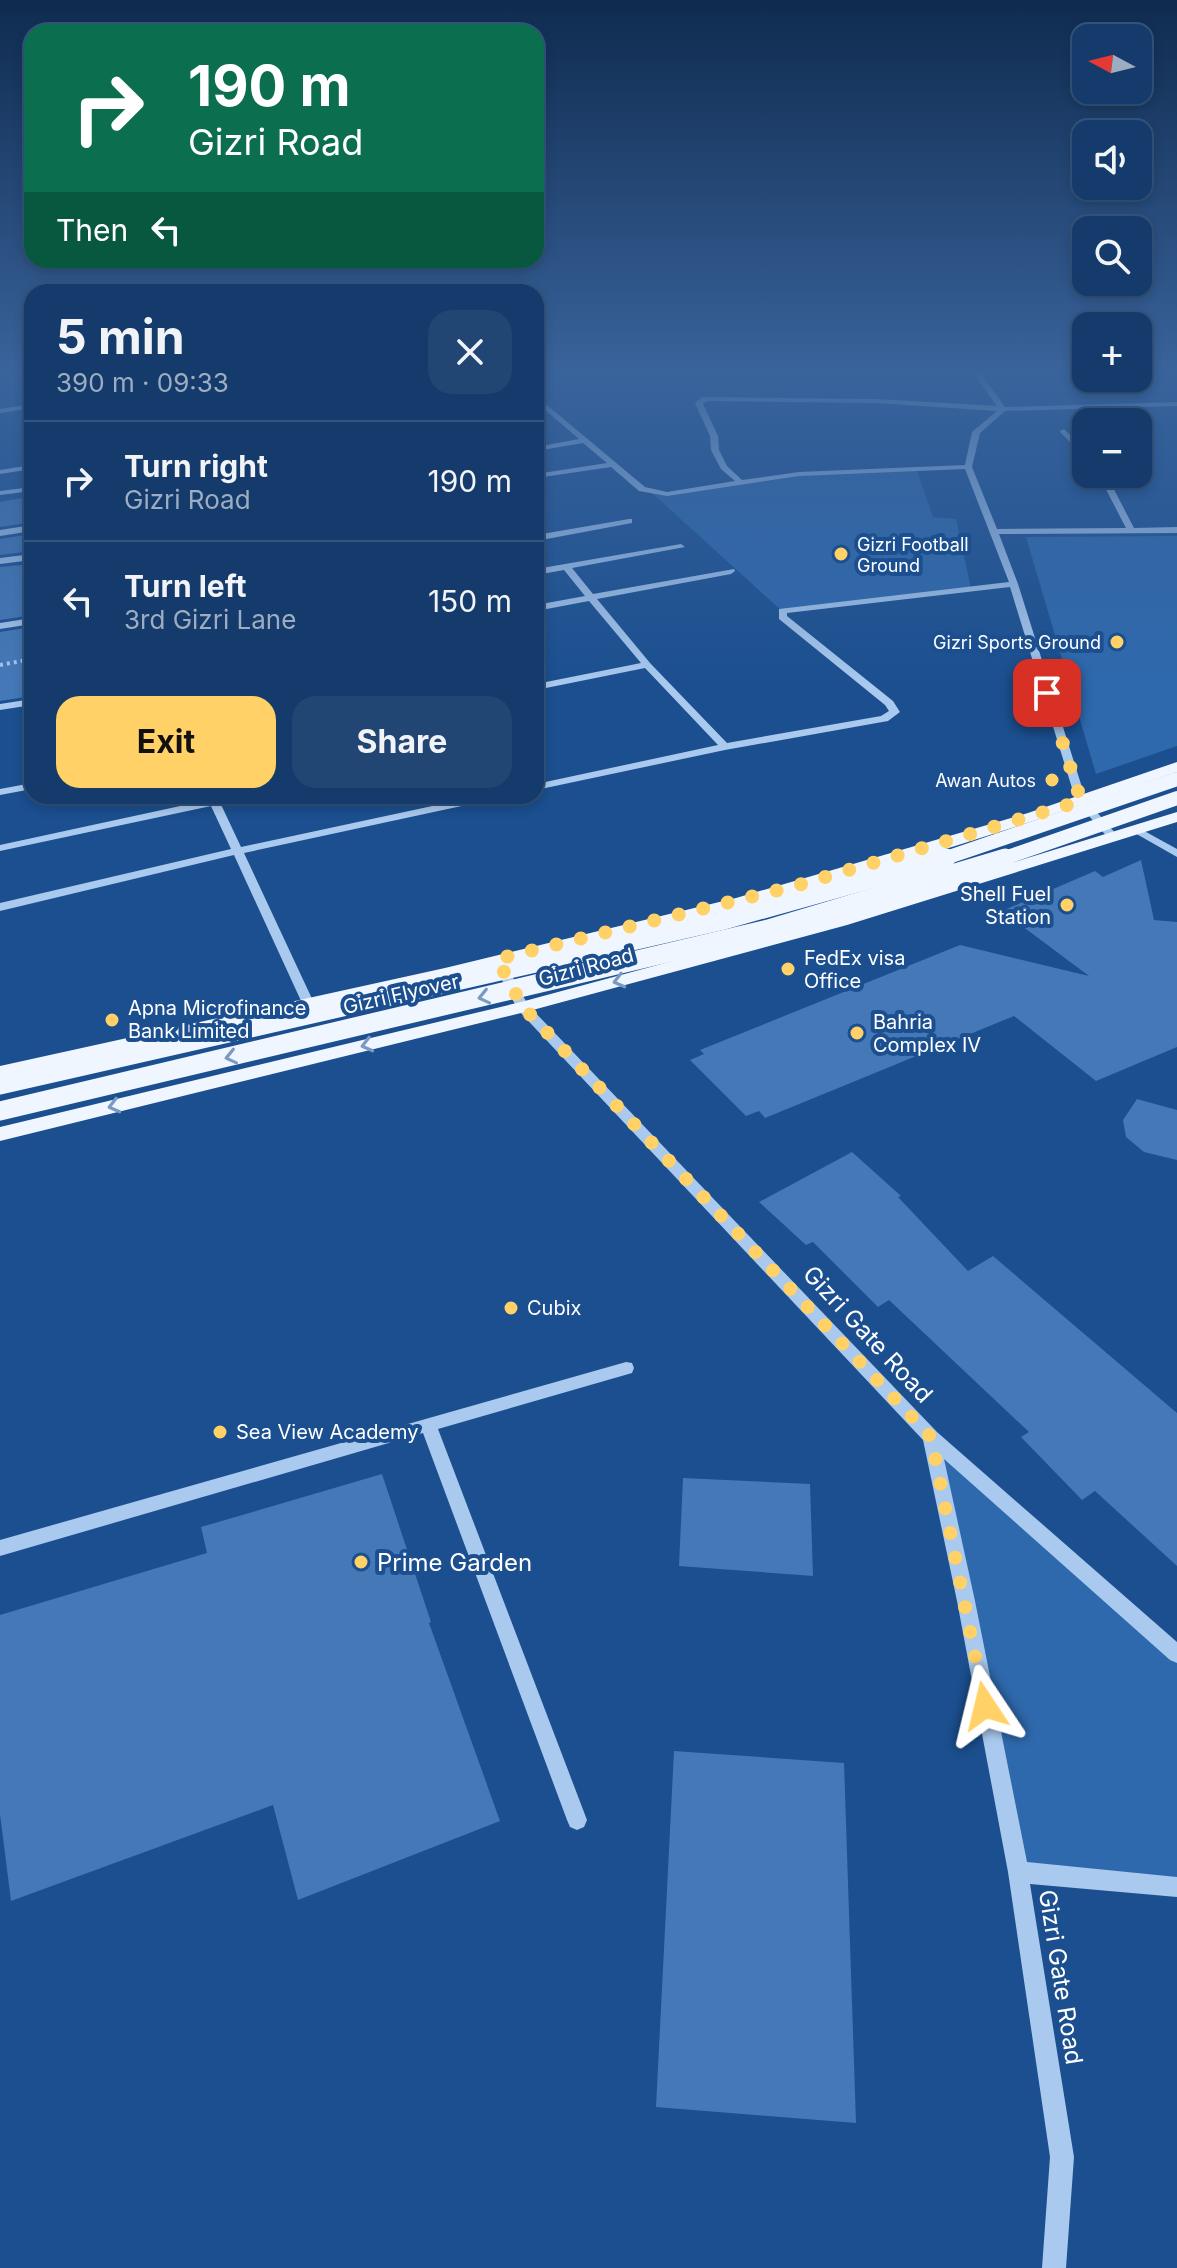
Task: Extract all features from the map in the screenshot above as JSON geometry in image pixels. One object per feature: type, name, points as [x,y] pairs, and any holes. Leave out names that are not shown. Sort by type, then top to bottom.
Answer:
[{"type":"main road","name":"Gizri Road","points":[[0,1072],[497,959],[795,886],[1081,801],[1177,767]]},
{"type":"main road","name":"Gizri Flyover","points":[[0,1085],[527,967],[734,917],[912,870],[1177,779]]},
{"type":"main road","name":"Gizri Flyover","points":[[0,1111],[768,929],[972,870],[1177,798]]},
{"type":"main road","name":"Gizri Road","points":[[0,1134],[523,1007],[841,921],[1177,817]]},
{"type":"street","points":[[624,473],[642,489],[667,494],[739,481],[817,473]]},
{"type":"street","points":[[730,473],[739,481]]},
{"type":"street","points":[[970,473],[1014,584],[1081,801],[1113,837]]},
{"type":"street","points":[[1109,488],[1131,530]]},
{"type":"street","points":[[0,493],[24,490]]},
{"type":"street","points":[[544,537],[629,521]]},
{"type":"street","points":[[0,533],[24,529]]},
{"type":"street","points":[[995,532],[1177,530]]},
{"type":"street","points":[[544,571],[681,547]]},
{"type":"street","points":[[0,561],[24,558]]},
{"type":"street","points":[[566,567],[647,665],[725,747]]},
{"type":"street","points":[[544,607],[731,571]]},
{"type":"street","points":[[544,785],[725,747],[884,719],[895,712],[889,703],[782,617],[782,611],[1014,584]]},
{"type":"street","points":[[0,626],[24,622]]},
{"type":"street","points":[[544,685],[647,665]]},
{"type":"street","points":[[0,707],[24,703]]},
{"type":"street","points":[[0,792],[24,788]]},
{"type":"street","points":[[0,848],[192,804]]},
{"type":"street","points":[[216,804],[308,1003]]},
{"type":"street","points":[[0,907],[236,851],[456,804]]},
{"type":"street","points":[[1137,830],[1177,854]]},
{"type":"street","name":"Gizri Gate Road","points":[[497,959],[523,1007],[931,1437],[1018,1872],[1062,2157],[1054,2268]]},
{"type":"street","points":[[0,1548],[626,1368]]},
{"type":"street","points":[[429,1427],[577,1820]]},
{"type":"street","points":[[931,1437],[1177,1654]]},
{"type":"street","points":[[1018,1872],[1177,1887]]},
{"type":"path","points":[[0,665],[24,660]]},
{"type":"shaded area","name":"Gizri Football Ground","points":[[918,473],[933,517],[956,519],[971,589],[782,611],[652,493],[667,494],[799,474]]},
{"type":"shaded area","name":"Gizri Sports Ground","points":[[1177,536],[1177,746],[1096,774],[1026,537]]},
{"type":"shaded area","points":[[931,1437],[1177,1654],[1177,1887],[1018,1872]]},
{"type":"building","points":[[24,498],[24,523],[0,527],[0,502]]},
{"type":"building","points":[[24,535],[24,552],[0,555],[0,539]]},
{"type":"building","points":[[24,565],[24,616],[0,620],[0,567]]},
{"type":"building","points":[[24,628],[24,697],[0,701],[0,632]]},
{"type":"building","name":"Bahria Complex IV","points":[[1141,860],[1154,920],[1177,922],[1177,1047],[1096,1081],[1014,1016],[765,1118],[759,1111],[746,1116],[690,1060],[704,1054],[700,1050],[960,945],[1089,976],[1002,911],[1095,871],[1103,877]]},
{"type":"building","points":[[1137,1099],[1177,1110],[1177,1160],[1144,1152],[1126,1137],[1123,1120]]},
{"type":"building","points":[[852,1152],[901,1196],[898,1197],[968,1271],[993,1256],[1177,1413],[1177,1566],[1095,1491],[1082,1500],[1021,1437],[1029,1432],[889,1300],[878,1307],[813,1242],[806,1245],[759,1202]]},
{"type":"building","points":[[382,1474],[429,1623],[500,1821],[298,1900],[273,1805],[11,1901],[0,1814],[0,1615],[207,1553],[201,1527]]},
{"type":"building","points":[[683,1478],[810,1484],[813,1576],[679,1566]]},
{"type":"building","points":[[674,1751],[844,1763],[856,2123],[656,2107]]},
{"type":"place","name":"Gizri Football Ground","points":[[841,554]]},
{"type":"place","name":"Gizri Sports Ground","points":[[1117,642]]},
{"type":"place","name":"Awan Autos","points":[[1052,780]]},
{"type":"place","name":"Shell Fuel Station","points":[[1067,905]]},
{"type":"place","name":"FedEx visa Office","points":[[788,969]]},
{"type":"place","name":"Apna Microfinance Bank Limited","points":[[112,1020]]},
{"type":"place","name":"Bahria Complex IV","points":[[857,1033]]},
{"type":"place","name":"Cubix","points":[[511,1308]]},
{"type":"place","name":"Sea View Academy","points":[[220,1432]]},
{"type":"place","name":"Prime Garden","points":[[361,1562]]},
{"type":"route","points":[[985,1706],[931,1437],[523,1007],[497,959],[795,886],[1081,801],[1047,693]]}]
